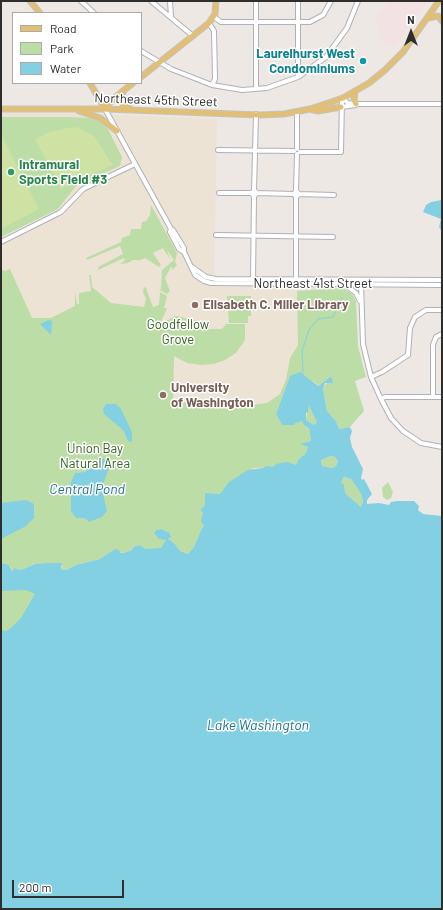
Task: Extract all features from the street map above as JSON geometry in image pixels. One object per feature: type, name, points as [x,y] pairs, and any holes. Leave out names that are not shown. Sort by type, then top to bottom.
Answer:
[{"type":"main road","points":[[30,1],[39,12]]},
{"type":"main road","points":[[142,76],[211,20],[216,1]]},
{"type":"main road","points":[[310,109],[342,98],[369,83],[395,61],[403,52],[439,1]]},
{"type":"main road","points":[[427,18],[436,16],[442,21]]},
{"type":"main road","points":[[91,84],[105,109],[123,91],[133,84]]},
{"type":"main road","points":[[123,91],[121,98],[123,104],[133,110]]},
{"type":"main road","points":[[355,91],[354,100],[356,104]]},
{"type":"main road","points":[[310,109],[318,111],[341,107]]},
{"type":"main road","name":"Northeast 45th Street","points":[[1,109],[105,109],[256,114],[298,112],[310,109]]},
{"type":"main road","points":[[72,109],[100,118],[117,131]]},
{"type":"street","points":[[82,1],[93,12]]},
{"type":"street","points":[[151,1],[193,36]]},
{"type":"street","points":[[256,1],[256,90]]},
{"type":"street","points":[[298,1],[298,77]]},
{"type":"street","points":[[212,85],[215,79],[214,31],[211,20],[221,22],[256,23],[315,21],[323,16],[331,1]]},
{"type":"street","points":[[142,52],[159,63],[186,76],[212,85],[234,89],[256,90],[276,86],[298,77],[321,62],[338,44],[348,28],[358,1]]},
{"type":"street","points":[[158,7],[164,8],[170,2]]},
{"type":"street","points":[[170,2],[170,17]]},
{"type":"street","points":[[342,98],[348,103],[356,104],[442,104]]},
{"type":"street","points":[[218,150],[341,152],[342,98]]},
{"type":"street","points":[[341,107],[356,104]]},
{"type":"street","name":"Northeast 41st Street","points":[[105,109],[171,229],[170,232],[179,249],[184,252],[195,275],[208,283],[296,282],[361,279],[442,280]]},
{"type":"street","points":[[296,282],[298,112]]},
{"type":"street","points":[[253,282],[256,114]]},
{"type":"street","points":[[1,242],[61,212],[83,189],[135,164]]},
{"type":"street","points":[[219,193],[334,195]]},
{"type":"street","points":[[216,235],[333,237]]},
{"type":"street","points":[[361,279],[363,344],[371,377],[381,399],[391,418],[403,431],[421,442],[442,447]]},
{"type":"street","name":"Northeast 41st Street","points":[[296,282],[344,285],[442,285]]},
{"type":"street","points":[[344,285],[353,290],[361,304]]},
{"type":"street","points":[[371,377],[382,372],[408,355],[410,328],[416,317],[426,310],[442,310]]},
{"type":"street","points":[[433,396],[433,345],[436,337],[442,334]]},
{"type":"street","points":[[381,399],[385,397],[442,396]]},
{"type":"shaded area","points":[[390,1],[428,1],[394,48],[384,43],[374,17]]},
{"type":"shaded area","name":"University of Washington","points":[[1,112],[74,113],[217,119],[214,285],[325,286],[325,504],[210,552],[106,557],[72,566],[1,570]]},
{"type":"green space","points":[[1,117],[67,117],[90,118],[99,121],[108,129],[122,157],[120,166],[76,186],[58,209],[1,237]]},
{"type":"green space","points":[[77,127],[94,136],[113,165],[61,188],[35,139],[49,132]]},
{"type":"green space","name":"Intramural Sports Field #3","points":[[1,134],[39,209],[1,229]]},
{"type":"green space","points":[[151,205],[177,253],[175,262],[177,265],[172,270],[171,267],[165,278],[170,291],[167,294],[160,290],[162,270],[174,260],[167,250],[170,259],[163,248],[153,253],[161,265],[159,267],[145,258],[120,264],[125,260],[124,258],[96,271],[99,269],[98,267],[123,254],[120,246],[87,260],[86,258],[121,242],[122,238],[130,235],[131,229],[141,229],[142,222],[146,221],[150,215]]},
{"type":"green space","name":"Union Bay Natural Area","points":[[1,269],[5,271],[10,269],[32,318],[51,318],[75,306],[75,292],[77,304],[79,304],[79,293],[91,291],[89,275],[91,275],[92,287],[111,303],[144,307],[146,299],[143,292],[144,287],[146,288],[153,307],[159,305],[160,292],[167,296],[164,308],[167,308],[160,324],[176,316],[196,320],[195,329],[222,329],[226,324],[245,324],[245,340],[236,353],[225,360],[214,364],[201,365],[187,363],[174,356],[173,400],[176,402],[240,402],[241,406],[267,403],[280,394],[286,380],[290,358],[298,345],[297,291],[345,289],[352,294],[356,301],[358,346],[366,377],[355,381],[364,411],[350,427],[339,429],[336,421],[327,411],[323,389],[330,377],[320,386],[310,380],[290,376],[276,414],[282,425],[302,420],[304,425],[309,428],[311,441],[301,444],[309,447],[306,453],[298,460],[296,465],[276,464],[274,467],[254,468],[234,479],[220,494],[205,493],[205,505],[200,510],[203,513],[202,518],[204,526],[194,547],[188,554],[180,551],[174,543],[168,539],[171,535],[170,533],[161,529],[156,530],[166,540],[163,546],[159,549],[145,549],[139,545],[135,546],[128,552],[120,553],[116,549],[100,559],[76,565],[66,570],[61,569],[63,566],[58,563],[47,563],[35,564],[21,570],[15,568],[12,572],[10,570],[11,567],[1,563]]},
{"type":"green space","points":[[227,296],[251,296],[251,316],[248,316],[248,323],[229,323]]},
{"type":"green space","points":[[308,406],[310,406],[316,416],[317,422],[314,425],[306,420]]},
{"type":"green space","points":[[331,456],[335,457],[338,461],[336,466],[332,468],[322,466],[321,460]]},
{"type":"green space","points":[[344,477],[351,479],[361,494],[363,501],[361,507],[345,493],[341,482]]},
{"type":"green space","points":[[388,482],[393,492],[391,498],[387,500],[383,497],[382,488]]},
{"type":"green space","points":[[30,587],[38,596],[14,631],[1,631],[1,589]]},
{"type":"water","points":[[442,200],[441,230],[439,227],[441,219],[423,212],[426,205],[431,202]]},
{"type":"water","points":[[49,320],[52,321],[51,335],[40,324]]},
{"type":"water","name":"Lake Washington","points":[[300,372],[319,386],[330,377],[332,378],[333,383],[325,383],[323,389],[327,411],[336,421],[339,429],[350,427],[352,431],[350,438],[352,447],[363,469],[361,478],[362,480],[364,479],[372,494],[367,500],[367,504],[379,503],[389,505],[391,502],[397,501],[414,501],[419,506],[418,510],[423,514],[442,516],[442,909],[1,909],[1,630],[6,631],[11,628],[21,618],[35,594],[26,590],[1,591],[1,563],[9,565],[12,572],[14,568],[21,570],[35,564],[47,563],[62,563],[61,569],[66,570],[76,565],[100,559],[115,549],[119,550],[120,553],[123,553],[130,551],[135,546],[140,545],[145,549],[161,548],[166,540],[159,539],[154,533],[156,530],[161,529],[170,533],[171,537],[168,539],[174,543],[180,551],[188,554],[194,547],[204,526],[201,521],[203,513],[200,510],[205,505],[205,493],[220,494],[229,482],[248,470],[263,468],[266,466],[273,467],[276,464],[287,462],[296,465],[298,460],[306,453],[308,447],[300,444],[311,441],[309,428],[304,425],[302,421],[295,423],[294,425],[282,425],[276,414],[290,376]],"holes":[[[309,405],[317,422],[314,425],[306,420],[306,413],[308,412]],[[331,456],[335,457],[338,461],[336,466],[332,468],[322,466],[321,460]],[[344,477],[351,479],[361,494],[363,501],[361,507],[345,493],[344,485],[341,482]]]},
{"type":"water","points":[[106,404],[116,404],[121,409],[132,432],[132,442],[128,441],[124,431],[104,414],[103,409]]},
{"type":"water","name":"Central Pond","points":[[99,457],[107,460],[110,466],[103,484],[103,494],[107,511],[102,517],[89,522],[85,518],[76,518],[71,511],[71,482],[75,473],[86,472],[88,466],[93,465]]},
{"type":"water","points":[[26,500],[34,504],[34,518],[26,526],[1,539],[1,503]]},
{"type":"waterway","points":[[303,375],[302,351],[309,330],[318,319],[333,317],[342,298]]},
{"type":"place","name":"Laurelhurst West Condominiums","points":[[363,61]]},
{"type":"place","name":"Intramural Sports Field #3","points":[[11,172]]},
{"type":"place","name":"Elisabeth C. Miller Library","points":[[195,305]]},
{"type":"place","name":"University of Washington","points":[[163,395]]},
{"type":"park label","name":"Goodfellow Grove","points":[[178,332]]}]
